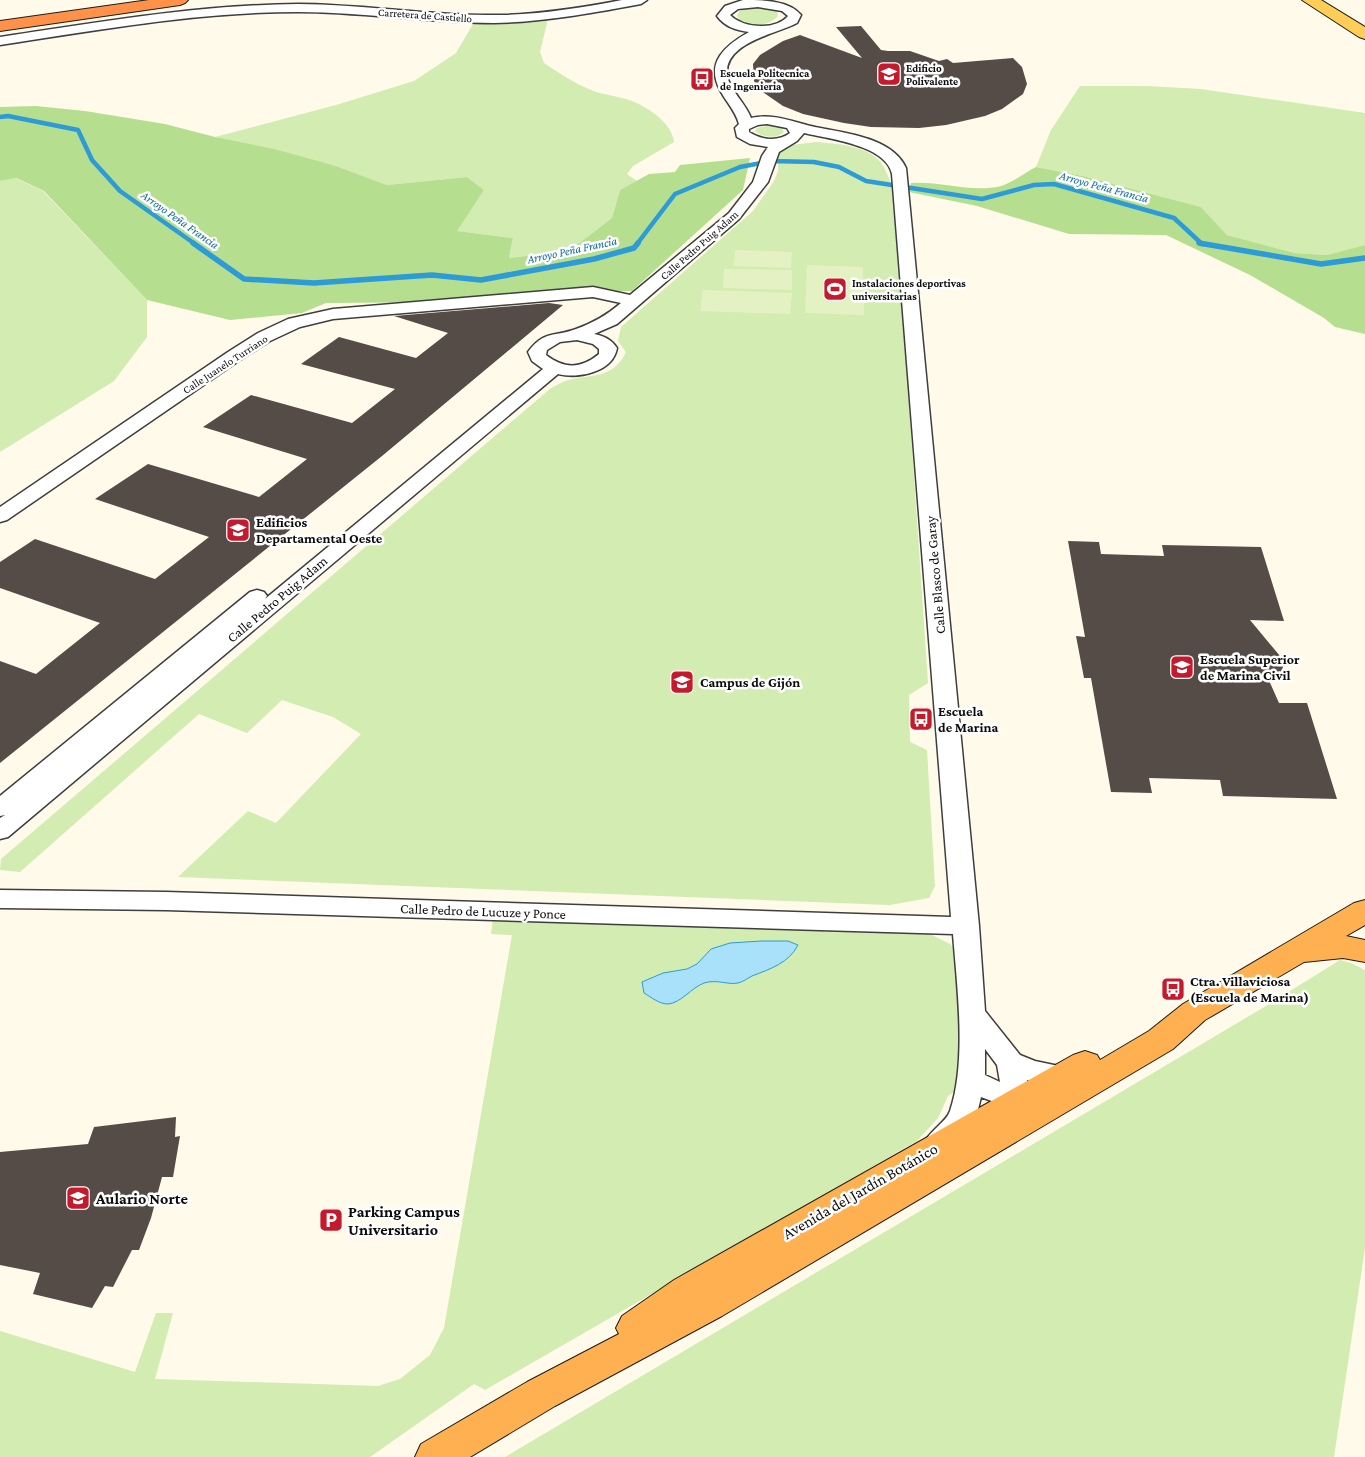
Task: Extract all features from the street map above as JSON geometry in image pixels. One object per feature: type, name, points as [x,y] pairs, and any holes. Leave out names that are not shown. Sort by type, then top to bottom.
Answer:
[{"type":"highway","points":[[0,15],[106,0]]},
{"type":"highway","points":[[0,26],[180,0]]},
{"type":"highway","points":[[144,5],[188,0]]},
{"type":"highway","name":"Avenida del Jardín Botánico","points":[[541,1394],[686,1291],[1018,1101],[1058,1090],[1161,1040],[1194,1012],[1365,911]]},
{"type":"highway","points":[[1294,952],[1343,947],[1365,951]]},
{"type":"highway","name":"Avenida del Jardín Botánico","points":[[434,1457],[541,1394],[709,1305],[989,1141],[1058,1090]]},
{"type":"main road","points":[[1310,0],[1365,34]]},
{"type":"main road","points":[[1330,0],[1365,21]]},
{"type":"street","name":"Carretera de Castiello","points":[[0,41],[189,13],[244,9],[337,9],[494,19],[557,15],[641,0]]},
{"type":"street","points":[[736,44],[768,28],[788,24],[795,15],[791,3],[743,4],[725,11],[723,16],[727,21],[741,26],[768,28]]},
{"type":"street","points":[[741,26],[736,44],[724,59],[720,71],[721,80],[744,113],[746,125]]},
{"type":"street","points":[[736,102],[775,120],[790,135]]},
{"type":"street","points":[[767,162],[764,148],[742,134],[742,128],[756,121],[775,120]]},
{"type":"street","points":[[755,141],[790,135]]},
{"type":"street","name":"Calle Blasco de Garay","points":[[790,135],[843,138],[876,148],[892,158],[898,167],[901,185],[972,1013],[971,1080],[962,1118],[929,1151]]},
{"type":"street","name":"Calle Pedro Puig Adam","points":[[598,340],[611,320],[734,216],[750,199],[774,146],[790,135]]},
{"type":"street","name":"Calle Juanelo Turriano","points":[[0,516],[249,346],[294,323],[333,314],[593,292],[633,301]]},
{"type":"street","name":"Calle Pedro Puig Adam","points":[[577,335],[611,320]]},
{"type":"street","points":[[577,335],[598,340],[609,349],[609,354],[598,365],[578,370],[548,365],[538,357],[537,352],[540,346],[555,338],[577,335]]},
{"type":"street","name":"Calle Pedro Puig Adam","points":[[0,808],[401,476],[548,365]]},
{"type":"street","name":"Calle Pedro Puig Adam","points":[[0,831],[548,365]]},
{"type":"street","name":"Calle Pedro de Lucuze y Ponce","points":[[0,898],[166,901],[966,926]]},
{"type":"street","points":[[972,1013],[1010,1062],[1018,1101],[989,1141]]},
{"type":"street","points":[[1010,1062],[1032,1071],[1058,1090]]},
{"type":"street","points":[[971,1080],[1018,1101]]},
{"type":"green space","points":[[754,7],[769,7],[777,10],[778,16],[769,22],[756,25],[750,25],[740,20],[737,15],[740,11]]},
{"type":"green space","points":[[548,19],[540,52],[544,63],[567,78],[591,90],[639,104],[659,117],[669,129],[674,142],[633,166],[627,174],[637,181],[620,190],[612,218],[569,251],[509,258],[513,238],[456,231],[484,190],[467,177],[387,185],[336,166],[215,137],[336,105],[414,81],[456,53],[473,24]]},
{"type":"green space","points":[[1080,86],[1147,86],[1201,89],[1365,113],[1365,245],[1327,255],[1295,253],[1227,235],[1201,207],[1083,176],[1036,167],[1051,130]]},
{"type":"green space","points":[[36,106],[85,111],[165,124],[274,149],[336,166],[387,185],[467,177],[484,190],[457,231],[513,238],[509,258],[569,251],[612,218],[620,190],[649,174],[675,172],[680,165],[750,158],[743,190],[632,291],[593,292],[469,302],[326,303],[302,313],[230,320],[147,300],[44,191],[16,178],[0,181],[0,107]]},
{"type":"green space","points":[[772,125],[781,127],[784,132],[778,136],[770,137],[755,131],[757,128]]},
{"type":"green space","points":[[816,142],[851,146],[868,152],[886,170],[895,195],[928,683],[909,695],[910,742],[927,750],[935,886],[929,898],[890,905],[178,877],[248,811],[276,823],[361,734],[333,717],[282,700],[247,733],[199,714],[20,872],[0,870],[1,859],[551,388],[565,381],[600,374],[614,368],[626,352],[618,341],[621,327],[753,211],[774,181],[778,171],[778,154],[792,145]]},
{"type":"green space","points":[[1036,167],[1083,176],[1201,207],[1227,235],[1295,253],[1327,255],[1365,245],[1365,334],[1335,327],[1324,318],[1250,275],[1166,235],[1069,234],[977,206],[909,192],[911,183],[933,183],[975,188],[997,187],[1012,181]]},
{"type":"green space","points":[[15,178],[43,191],[147,300],[147,337],[114,381],[0,452],[0,181]]},
{"type":"green space","points":[[735,250],[792,252],[791,268],[734,266]]},
{"type":"green space","name":"Instalaciones deportivas universitarias","points":[[807,265],[863,267],[864,315],[805,313]]},
{"type":"green space","points":[[724,269],[792,270],[792,290],[723,288]]},
{"type":"green space","points":[[703,290],[792,293],[790,314],[700,311]]},
{"type":"green space","points":[[494,911],[910,924],[950,944],[969,968],[971,1081],[948,1096],[938,1118],[917,1141],[485,1390],[474,1384],[370,1457],[0,1457],[0,1331],[135,1372],[156,1313],[173,1313],[155,1379],[378,1386],[400,1379],[430,1355],[444,1328],[512,935],[491,934]]},
{"type":"green space","points":[[1340,960],[1365,970],[1365,1248],[1334,1457],[505,1457],[1266,1006]]},
{"type":"water","points":[[788,941],[798,945],[790,956],[772,968],[740,982],[704,983],[673,1003],[665,1004],[658,1002],[644,993],[642,982],[663,973],[687,969],[697,964],[711,949],[730,943]]},
{"type":"building","name":"Edificio Polivalente","points":[[861,26],[881,50],[910,51],[939,61],[947,59],[953,63],[1013,58],[1022,67],[1027,84],[1023,94],[1002,109],[985,116],[946,125],[919,128],[871,127],[803,114],[783,106],[760,90],[754,81],[753,64],[760,55],[783,41],[800,35],[862,58],[836,27]]},
{"type":"building","name":"Edificios Departamental Oeste","points":[[549,303],[563,305],[382,456],[0,763],[0,661],[36,674],[100,623],[0,588],[0,562],[35,539],[155,579],[209,537],[95,499],[148,464],[259,497],[307,459],[203,427],[251,395],[352,423],[395,389],[301,364],[339,337],[416,358],[448,333],[394,316]]},
{"type":"building","name":"Escuela Superior de Marina Civil","points":[[1068,541],[1099,542],[1101,554],[1164,556],[1162,545],[1261,547],[1284,621],[1250,620],[1285,662],[1281,672],[1267,676],[1279,703],[1307,703],[1337,799],[1223,796],[1220,780],[1149,778],[1152,793],[1111,792],[1091,678],[1084,678],[1076,636],[1085,637]]},
{"type":"building","name":"Aulario Norte","points":[[176,1117],[175,1137],[180,1136],[173,1177],[162,1177],[151,1218],[139,1250],[132,1250],[113,1287],[105,1286],[92,1308],[33,1294],[40,1273],[0,1265],[0,1152],[88,1144],[94,1127]]},
{"type":"waterway","name":"Arroyo Peña Francia","points":[[0,117],[8,116],[78,130],[92,160],[120,191],[195,244]]},
{"type":"waterway","name":"Arroyo Peña Francia","points":[[637,244],[675,194],[740,167],[772,161],[814,162],[839,167],[866,181],[982,199],[1034,185],[1054,184],[1174,218],[1201,243]]},
{"type":"waterway","name":"Arroyo Peña Francia","points":[[193,243],[244,279],[314,283],[432,275],[481,280],[594,259],[634,248],[638,243]]},
{"type":"waterway","name":"Arroyo Peña Francia","points":[[1201,243],[1321,264],[1365,258]]},
{"type":"place","name":"Edificio Polivalente","points":[[889,74]]},
{"type":"place","name":"Escuela Politecnica de Ingenieria","points":[[702,79]]},
{"type":"place","name":"Instalaciones deportivas universitarias","points":[[835,289]]},
{"type":"place","name":"Edificios Departamental Oeste","points":[[238,530]]},
{"type":"place","name":"Escuela Superior de Marina Civil","points":[[1182,667]]},
{"type":"place","name":"Campus de Gijón","points":[[682,682]]},
{"type":"place","name":"Escuela de Marina","points":[[921,719]]},
{"type":"place","name":"Ctra. Villaviciosa (Escuela de Marina)","points":[[1173,989]]},
{"type":"place","name":"Aulario Norte","points":[[78,1198]]},
{"type":"place","name":"Parking Campus Universitario","points":[[331,1220]]}]
